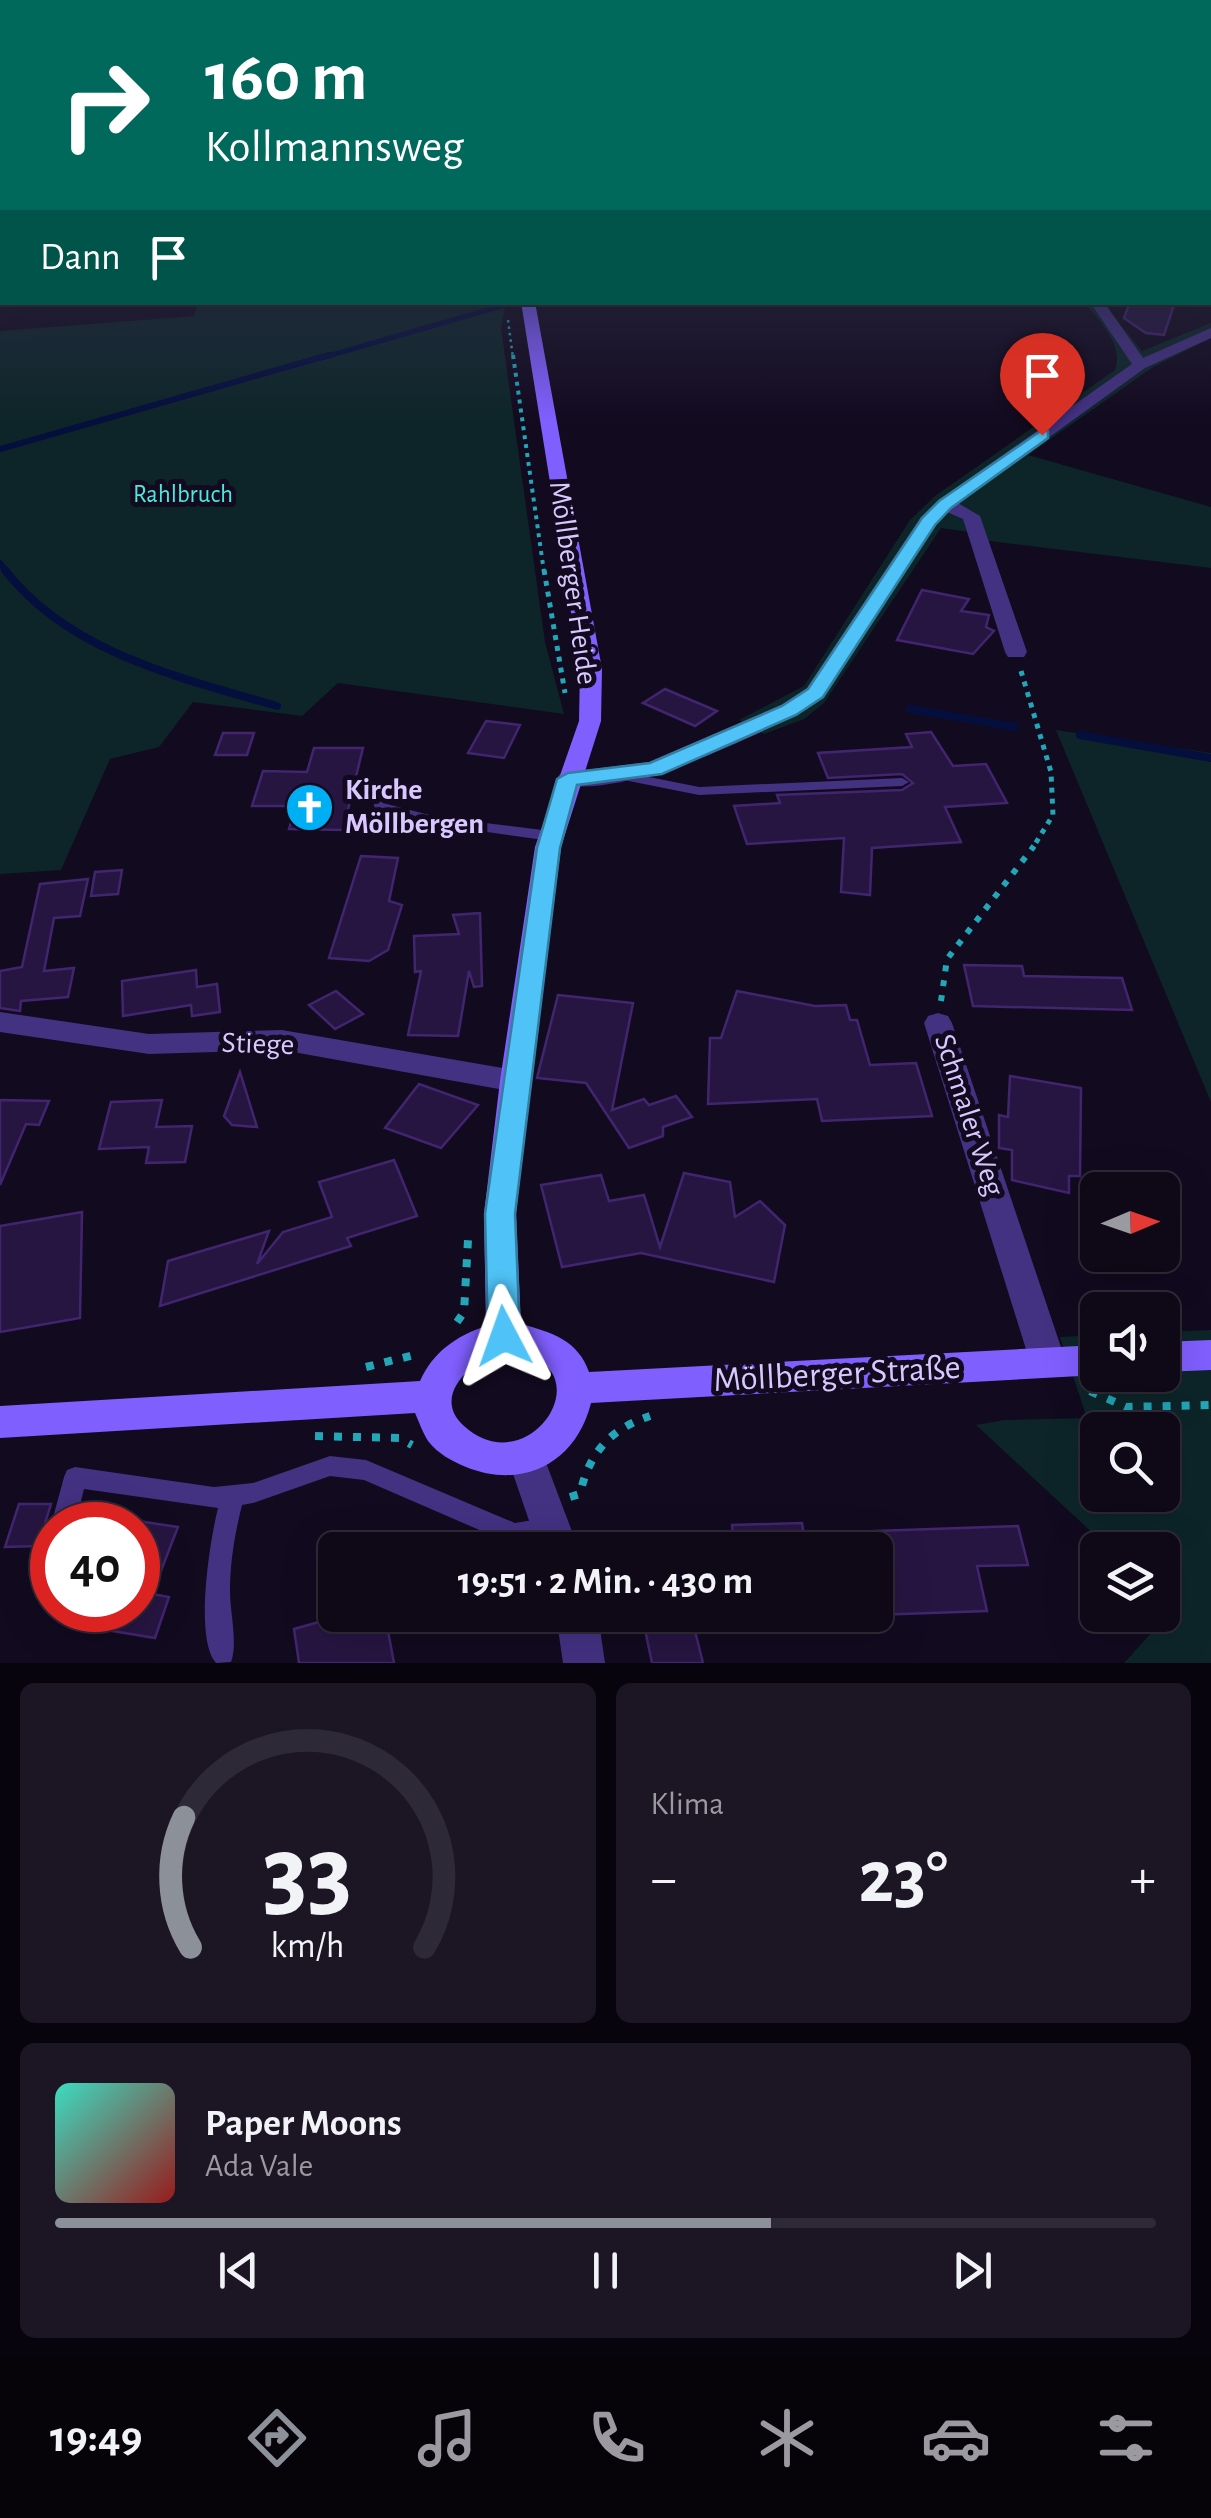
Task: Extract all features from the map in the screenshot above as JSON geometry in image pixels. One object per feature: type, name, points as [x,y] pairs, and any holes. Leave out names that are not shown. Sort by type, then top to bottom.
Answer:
[{"type":"street","points":[[1099,305],[1140,365]]},
{"type":"street","name":"Möllberger Heide","points":[[504,1336],[500,1214],[515,1081],[551,836],[590,721],[590,670],[519,308]]},
{"type":"street","points":[[568,779],[624,776],[688,754],[789,710],[816,693],[928,522],[945,504],[1140,365],[1211,332]]},
{"type":"street","points":[[945,504],[971,516],[1016,652]]},
{"type":"street","name":"Stiege","points":[[0,1022],[92,1039],[149,1044],[282,1040],[515,1081]]},
{"type":"street","name":"Schmaler Weg","points":[[938,1024],[1048,1362]]},
{"type":"street","points":[[504,1336],[544,1343],[560,1355],[577,1388],[575,1409],[566,1429],[548,1445],[526,1456],[480,1456],[460,1447],[445,1433],[433,1396],[438,1378],[464,1348],[504,1336]]},
{"type":"street","points":[[1180,1356],[1211,1355]]},
{"type":"street","name":"Möllberger Straße","points":[[577,1388],[1080,1361]]},
{"type":"street","points":[[0,1422],[433,1396]]},
{"type":"street","points":[[526,1456],[551,1528]]},
{"type":"street","points":[[579,1632],[584,1663]]},
{"type":"lane","points":[[624,776],[699,791],[902,782]]},
{"type":"lane","points":[[379,795],[380,807],[437,822],[551,836]]},
{"type":"lane","points":[[69,1502],[76,1478],[214,1498],[330,1466],[366,1470],[514,1534],[551,1528]]},
{"type":"lane","points":[[222,1653],[214,1592],[217,1553],[232,1495]]},
{"type":"path","points":[[519,308],[506,326],[560,685],[572,703]]},
{"type":"path","name":"Schmaler Weg","points":[[938,1024],[947,960],[1027,858],[1053,815],[1051,772],[1016,652]]},
{"type":"path","points":[[446,1337],[464,1312],[469,1232]]},
{"type":"path","points":[[359,1368],[414,1356],[430,1346]]},
{"type":"path","points":[[1072,1389],[1086,1389],[1126,1407],[1211,1405]]},
{"type":"path","points":[[551,1528],[580,1494],[586,1463],[596,1447],[629,1422],[654,1414]]},
{"type":"path","points":[[375,1437],[399,1438],[422,1450]]},
{"type":"green space","name":"Rahlbruch","points":[[197,305],[506,305],[501,328],[545,642],[564,714],[338,683],[302,716],[193,702],[159,747],[110,759],[61,870],[0,874],[0,331],[194,316]]},
{"type":"green space","points":[[1087,305],[1105,305],[1142,351],[1211,323],[1211,338],[1153,367],[1028,455],[1211,507],[1211,568],[973,539],[970,532],[941,528],[824,703],[804,719],[764,734],[739,720],[804,686],[910,520],[935,496],[1115,370],[1116,351]]},
{"type":"green space","points":[[1056,730],[1211,753],[1211,1102]]},
{"type":"green space","points":[[1211,1330],[1211,1663],[1124,1663],[1152,1632],[1180,1632],[1180,1532],[1092,1532],[976,1425],[1004,1420],[1080,1418],[1080,1512],[1180,1512],[1180,1412],[1085,1412],[1060,1337],[1080,1336],[1080,1392],[1180,1392],[1180,1331]]},
{"type":"building","points":[[1129,305],[1174,305],[1164,335],[1146,333],[1124,318]]},
{"type":"building","points":[[922,590],[969,599],[961,611],[989,615],[986,627],[994,631],[973,654],[897,640]]},
{"type":"building","points":[[665,689],[717,711],[695,726],[643,703]]},
{"type":"building","points":[[486,721],[520,725],[504,758],[468,753]]},
{"type":"building","points":[[931,732],[953,766],[986,764],[1007,803],[945,807],[961,842],[872,848],[870,895],[841,892],[844,838],[747,844],[734,806],[780,803],[777,795],[902,790],[913,783],[902,774],[828,778],[818,753],[912,747],[906,734]]},
{"type":"building","points":[[223,733],[254,733],[247,755],[215,755]]},
{"type":"building","points":[[314,748],[363,748],[343,830],[289,829],[296,806],[252,806],[263,771],[307,772]]},
{"type":"building","points":[[361,856],[398,858],[389,901],[402,905],[388,950],[369,961],[329,958]]},
{"type":"building","points":[[122,870],[118,894],[91,896],[95,872]]},
{"type":"building","points":[[88,879],[80,916],[54,918],[44,971],[74,968],[68,997],[21,1001],[20,1011],[0,1008],[0,971],[22,967],[40,884]]},
{"type":"building","points":[[480,913],[482,986],[474,987],[469,971],[458,1036],[408,1035],[421,971],[415,972],[414,936],[459,934],[453,915]]},
{"type":"building","points":[[964,965],[1022,966],[1024,976],[1122,978],[1132,1010],[973,1006]]},
{"type":"building","points":[[196,970],[197,987],[217,984],[220,1012],[192,1016],[191,1005],[123,1016],[122,981]]},
{"type":"building","points":[[336,991],[363,1014],[335,1029],[309,1005]]},
{"type":"building","points":[[737,991],[815,1006],[846,1005],[850,1020],[857,1020],[870,1065],[916,1063],[932,1116],[822,1121],[817,1099],[708,1104],[710,1038],[721,1038]]},
{"type":"building","points":[[558,995],[633,1003],[612,1110],[644,1099],[649,1105],[676,1096],[692,1117],[663,1127],[663,1136],[629,1148],[586,1083],[537,1078]]},
{"type":"building","points":[[240,1072],[257,1127],[232,1125],[224,1116]]},
{"type":"building","points":[[1010,1076],[1081,1088],[1080,1176],[1069,1176],[1069,1193],[1012,1180],[1012,1150],[999,1148],[999,1115],[1008,1117]]},
{"type":"building","points":[[419,1084],[478,1105],[441,1148],[385,1128]]},
{"type":"building","points":[[0,1100],[49,1101],[39,1125],[26,1124],[0,1185]]},
{"type":"building","points":[[162,1100],[156,1127],[192,1126],[185,1162],[146,1163],[149,1147],[99,1149],[111,1102]]},
{"type":"building","points":[[394,1160],[417,1216],[347,1238],[351,1246],[160,1306],[168,1261],[269,1231],[257,1264],[283,1232],[332,1217],[319,1182]]},
{"type":"building","points":[[684,1173],[730,1182],[735,1217],[760,1201],[785,1225],[774,1282],[641,1253],[562,1267],[541,1185],[601,1175],[609,1201],[644,1195],[660,1247]]},
{"type":"building","points":[[82,1212],[80,1318],[0,1332],[0,1226]]},
{"type":"building","points":[[19,1504],[30,1504],[30,1546],[5,1547]]},
{"type":"building","points":[[802,1523],[803,1532],[733,1532],[732,1525]]},
{"type":"building","points":[[160,1524],[178,1527],[160,1573]]},
{"type":"building","points":[[1018,1526],[1028,1565],[977,1566],[987,1611],[893,1614],[893,1532],[875,1531]]},
{"type":"building","points":[[160,1595],[169,1597],[160,1623]]},
{"type":"building","points":[[318,1622],[318,1632],[388,1632],[394,1663],[299,1663],[294,1629]]},
{"type":"building","points":[[119,1632],[157,1632],[155,1638]]},
{"type":"building","points":[[646,1632],[695,1632],[703,1663],[652,1663]]},
{"type":"waterway","points":[[321,358],[505,305]]},
{"type":"waterway","points":[[0,449],[329,355]]},
{"type":"waterway","points":[[0,563],[7,572]]},
{"type":"waterway","points":[[5,570],[31,599],[94,642],[166,673],[277,706]]},
{"type":"waterway","points":[[910,709],[1015,727]]},
{"type":"waterway","points":[[1080,735],[1211,758]]},
{"type":"place","name":"Kirche Möllbergen","points":[[310,807]]},
{"type":"route","points":[[504,1336],[500,1214],[515,1081],[548,848],[568,779],[624,776],[654,769],[789,710],[816,693],[928,522],[945,504],[1042,435]]}]
